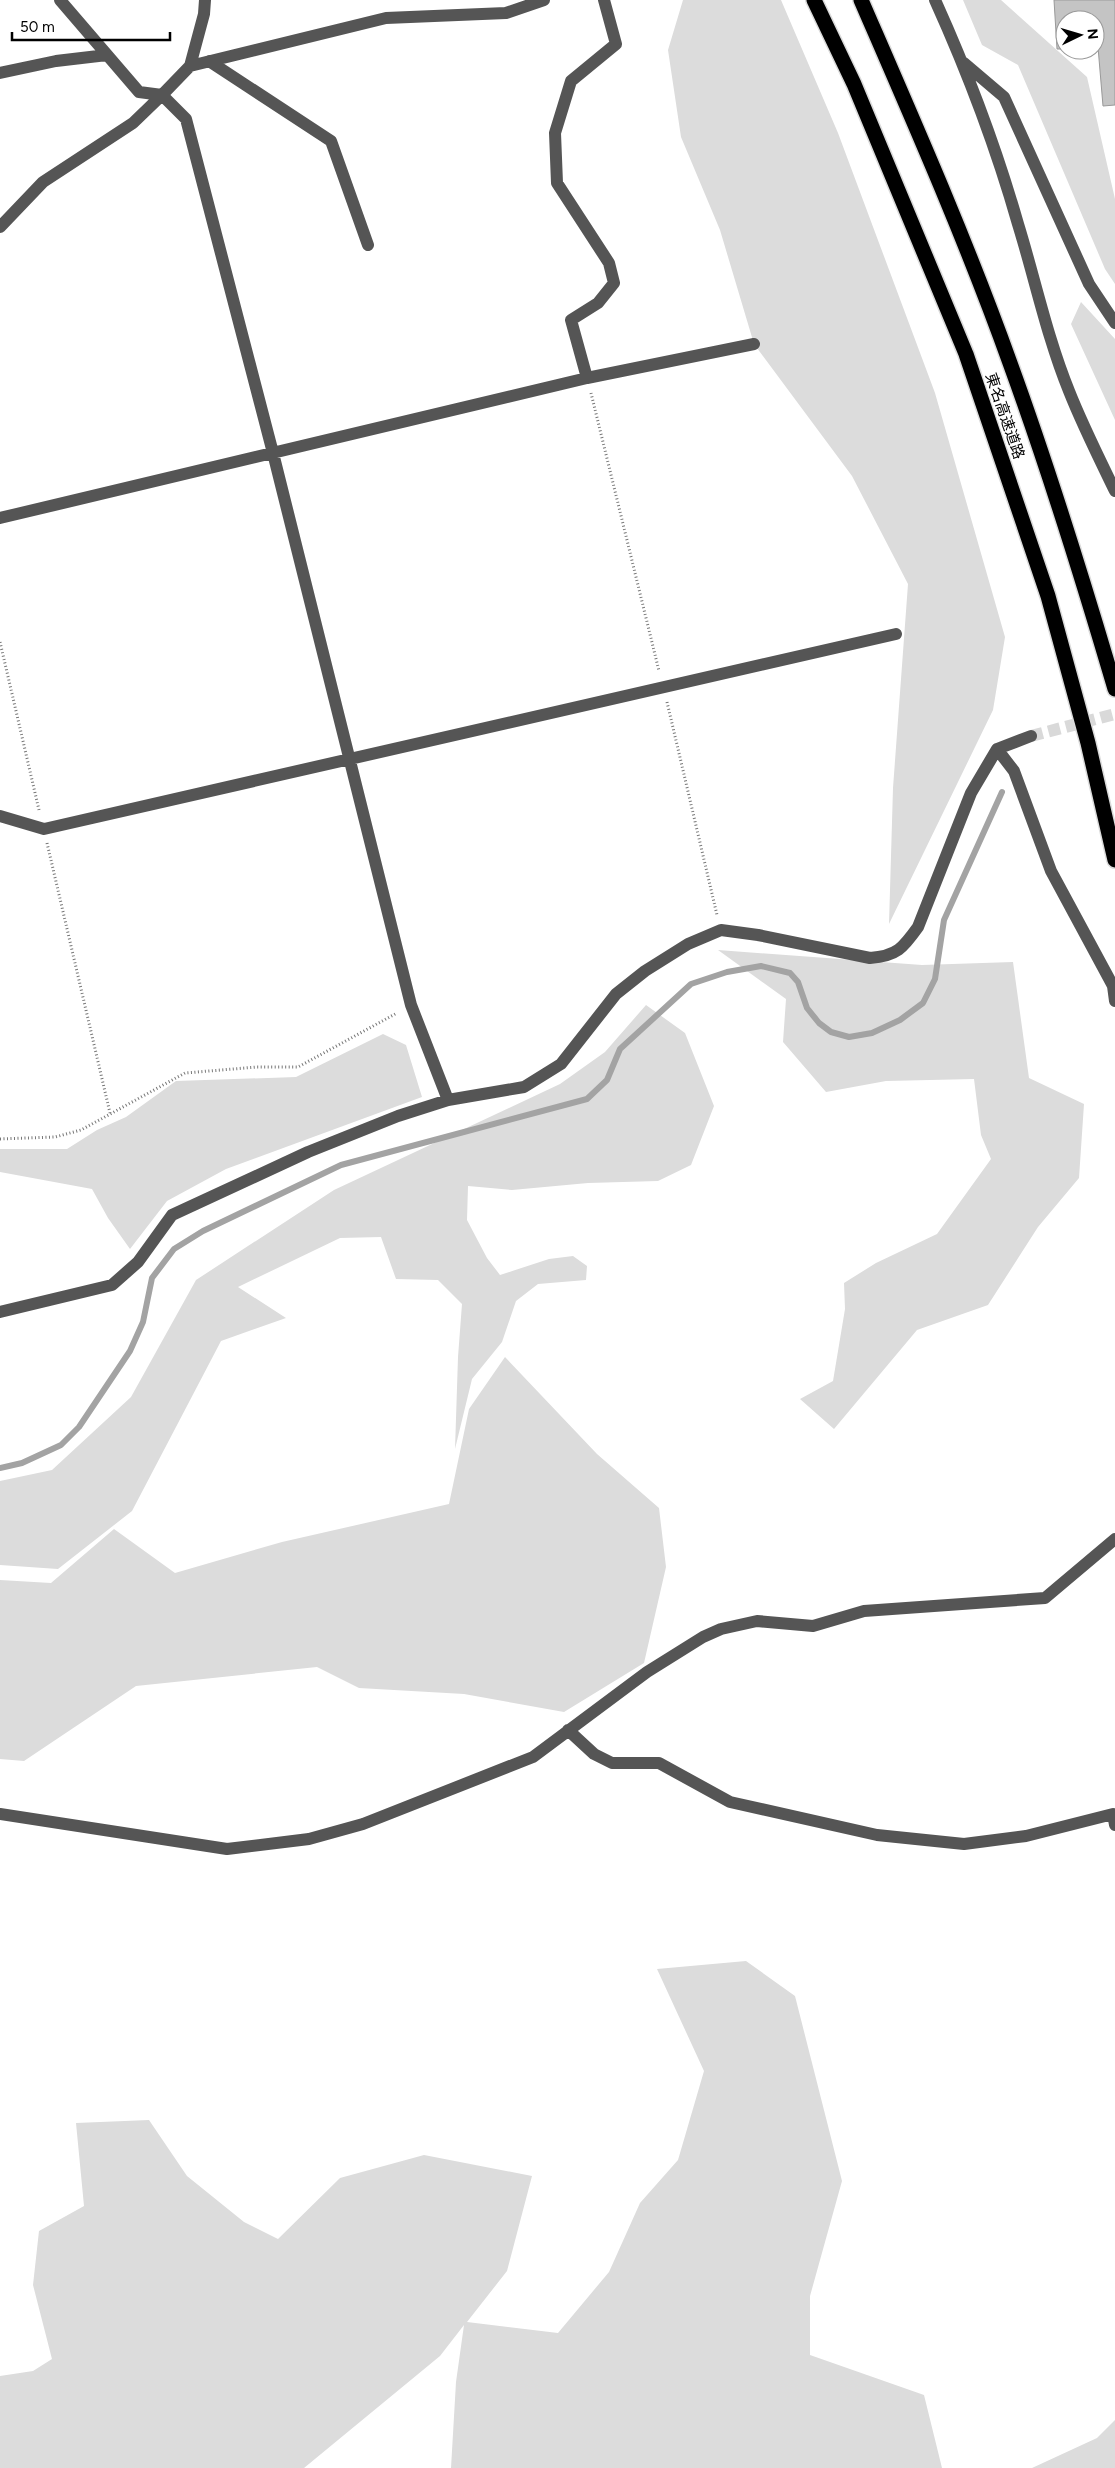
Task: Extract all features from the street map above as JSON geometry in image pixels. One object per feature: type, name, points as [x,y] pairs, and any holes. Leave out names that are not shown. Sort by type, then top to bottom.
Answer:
[{"type":"highway","name":"東名高速道路","points":[[814,0],[854,84],[969,364],[1048,596],[1088,743],[1115,860]]},
{"type":"highway","name":"東名高速道路","points":[[861,0],[935,170],[1010,362],[1078,560],[1115,690]]},
{"type":"street","points":[[60,0],[139,92],[162,95],[186,119],[273,453],[411,1005],[448,1100]]},
{"type":"street","points":[[0,227],[43,182],[133,123],[190,66],[204,14],[205,0]]},
{"type":"street","points":[[190,66],[386,18],[506,12],[544,0]]},
{"type":"street","points":[[587,378],[571,320],[598,303],[614,283],[609,263],[557,183],[555,133],[570,81],[616,44],[604,0]]},
{"type":"street","points":[[935,0],[963,61],[990,135],[1019,225],[1041,308],[1069,391],[1115,490]]},
{"type":"street","points":[[0,73],[56,61],[107,56]]},
{"type":"street","points":[[208,61],[331,141],[368,245]]},
{"type":"street","points":[[963,61],[1004,97],[1089,284],[1115,323]]},
{"type":"street","points":[[0,518],[587,378],[754,344]]},
{"type":"street","points":[[0,816],[44,830],[896,634]]},
{"type":"street","points":[[0,1312],[112,1285],[138,1262],[172,1216],[308,1152],[398,1116],[448,1100],[524,1087],[561,1064],[616,994],[644,971],[688,944],[720,930],[758,935],[870,958],[897,952],[907,943],[918,927],[971,793],[996,749],[1030,736]]},
{"type":"street","points":[[996,749],[1014,771],[1051,871],[1113,986],[1115,1001]]},
{"type":"street","points":[[0,1814],[227,1849],[309,1840],[363,1824],[533,1757],[647,1672],[703,1637],[721,1629],[757,1621],[813,1626],[864,1611],[1045,1598],[1115,1539]]},
{"type":"street","points":[[568,1730],[594,1754],[612,1763],[659,1763],[730,1802],[876,1835],[964,1844],[1026,1836],[1113,1814],[1115,1825]]},
{"type":"path","points":[[587,378],[663,687],[720,930]]},
{"type":"path","points":[[0,642],[110,1113]]},
{"type":"path","points":[[0,1139],[55,1137],[81,1130],[185,1073],[257,1067],[298,1067],[411,1005]]},
{"type":"shaded area","points":[[683,0],[781,0],[838,133],[935,393],[1005,637],[993,710],[889,924],[893,788],[908,584],[852,476],[754,344],[720,230],[681,137],[668,50]]},
{"type":"shaded area","points":[[963,0],[1001,0],[1055,48],[1055,60],[1068,60],[1087,77],[1115,199],[1115,284],[1105,269],[1018,65],[982,45]]},
{"type":"shaded area","points":[[1081,302],[1115,339],[1115,420],[1071,324]]},
{"type":"shaded area","points":[[718,950],[922,965],[1013,962],[1029,1078],[1084,1104],[1079,1178],[1038,1227],[988,1305],[917,1330],[834,1429],[800,1399],[833,1381],[845,1309],[844,1283],[876,1263],[937,1234],[991,1159],[981,1135],[974,1079],[886,1081],[826,1092],[783,1042],[786,999]]},
{"type":"shaded area","points":[[646,1005],[685,1033],[714,1106],[691,1165],[658,1181],[588,1183],[512,1190],[468,1186],[467,1220],[487,1258],[500,1275],[549,1259],[573,1256],[587,1266],[586,1280],[538,1284],[516,1301],[502,1342],[472,1379],[455,1449],[462,1304],[438,1280],[396,1279],[381,1237],[340,1238],[238,1287],[286,1318],[221,1341],[132,1511],[58,1569],[0,1565],[0,1481],[52,1470],[131,1397],[196,1280],[334,1190],[560,1084],[605,1052]]},
{"type":"shaded area","points":[[383,1034],[406,1045],[422,1097],[226,1169],[167,1201],[130,1249],[108,1218],[92,1189],[0,1172],[0,1149],[67,1149],[97,1130],[126,1117],[176,1081],[296,1077]]},
{"type":"shaded area","points":[[505,1357],[597,1454],[659,1508],[666,1567],[644,1663],[564,1712],[464,1694],[359,1688],[317,1667],[136,1686],[24,1761],[0,1759],[0,1580],[51,1583],[114,1529],[175,1573],[282,1542],[449,1504],[469,1409]]},
{"type":"shaded area","points":[[746,1961],[795,1996],[842,2181],[810,2296],[810,2355],[924,2395],[942,2468],[451,2468],[456,2382],[464,2325],[440,2356],[304,2468],[0,2468],[0,2376],[33,2371],[52,2359],[33,2285],[39,2231],[84,2206],[76,2123],[149,2120],[187,2176],[244,2222],[278,2239],[340,2178],[424,2155],[532,2176],[507,2271],[467,2322],[558,2333],[609,2272],[640,2203],[678,2160],[704,2071],[657,1969]]},
{"type":"shaded area","points":[[1115,2420],[1115,2468],[1032,2468],[1097,2438]]},
{"type":"building","points":[[1054,0],[1115,0],[1115,105],[1103,106],[1099,60],[1105,60],[1105,10],[1055,10],[1055,16]]},
{"type":"waterway","points":[[0,1468],[22,1463],[61,1445],[79,1427],[130,1351],[143,1322],[152,1278],[174,1249],[203,1231],[341,1165],[587,1099],[607,1080],[620,1049],[691,984],[727,972],[761,966],[790,973],[798,982],[807,1008],[819,1023],[831,1032],[849,1037],[872,1033],[900,1020],[923,1003],[935,979],[944,920],[1002,792]]},
{"type":"tunnel","points":[[1031,736],[1115,714]]}]
